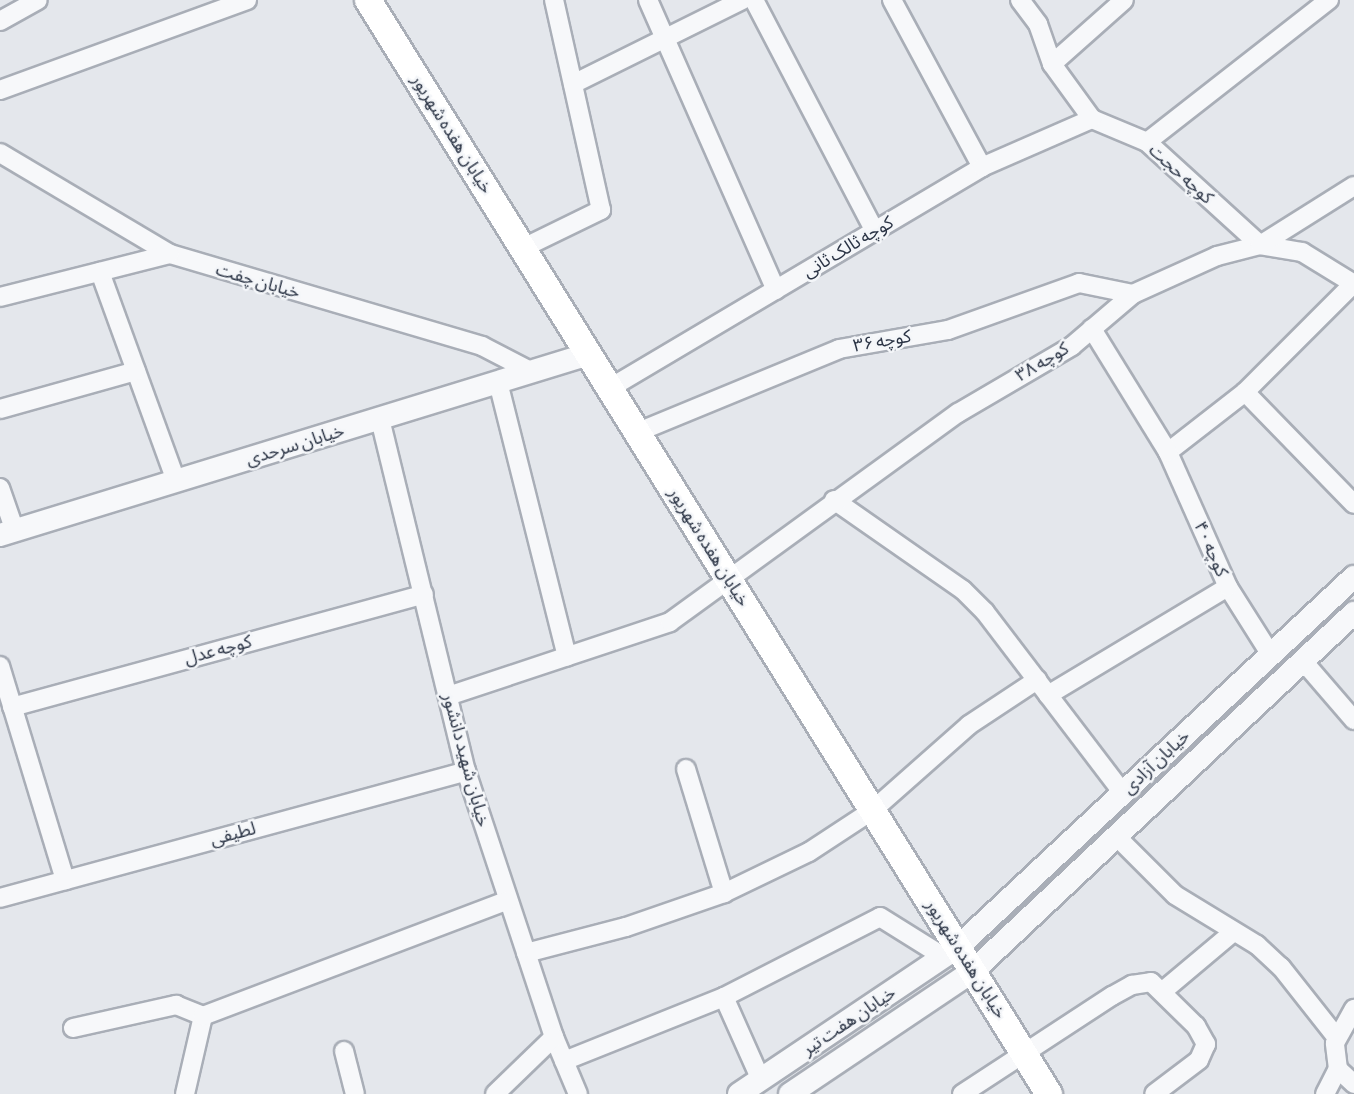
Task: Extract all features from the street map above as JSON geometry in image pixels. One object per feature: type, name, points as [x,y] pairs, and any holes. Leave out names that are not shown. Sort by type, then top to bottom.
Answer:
[{"type":"main road","name":"خیابان هفده شهریور","points":[[368,0],[873,810],[951,952],[972,971],[1049,1094]]},
{"type":"street","points":[[0,21],[38,0]]},
{"type":"street","points":[[0,90],[247,0]]},
{"type":"street","points":[[523,248],[601,210],[554,0]]},
{"type":"street","points":[[648,0],[776,290]]},
{"type":"street","points":[[573,84],[742,0]]},
{"type":"street","points":[[754,0],[875,231]]},
{"type":"street","points":[[892,0],[982,167]]},
{"type":"street","points":[[1020,0],[1038,24],[1052,64],[1092,120]]},
{"type":"street","points":[[1052,64],[1124,0]]},
{"type":"street","points":[[1147,142],[1329,0]]},
{"type":"street","name":"کوچه ثالک ثانی","points":[[610,388],[982,167],[1092,120]]},
{"type":"street","name":"کوچه حجت","points":[[1092,120],[1147,142],[1260,244]]},
{"type":"street","name":"خیابان چفت","points":[[0,153],[170,254],[482,346],[532,372]]},
{"type":"street","points":[[1260,244],[1354,186]]},
{"type":"street","points":[[1168,452],[1245,392],[1354,284],[1302,252],[1260,244]]},
{"type":"street","name":"کوچه ۳۸","points":[[448,696],[670,622],[834,500],[958,413],[1072,346],[1133,294],[1217,256],[1260,244]]},
{"type":"street","points":[[0,297],[170,254]]},
{"type":"street","points":[[100,272],[176,481]]},
{"type":"street","name":"کوچه ۳۶","points":[[638,432],[839,349],[948,330],[1079,283],[1133,294]]},
{"type":"street","name":"کوچه ۴۰","points":[[526,953],[626,927],[724,893],[809,852],[873,810],[969,725],[1228,587],[1168,452],[1092,329]]},
{"type":"street","name":"خیابان سرحدی","points":[[7,533],[589,354]]},
{"type":"street","points":[[0,409],[136,371]]},
{"type":"street","points":[[498,382],[567,656]]},
{"type":"street","points":[[1245,392],[1354,504]]},
{"type":"street","name":"خیابان شهید دانشور","points":[[380,419],[466,771],[554,1037],[578,1094]]},
{"type":"street","points":[[0,488],[7,533]]},
{"type":"street","points":[[834,500],[963,590],[985,612],[1123,793]]},
{"type":"street","name":"خیابان آزادی","points":[[951,952],[1354,577]]},
{"type":"street","points":[[1228,587],[1271,655]]},
{"type":"street","name":"کوچه عدل","points":[[12,707],[424,594]]},
{"type":"street","points":[[1318,610],[1337,629]]},
{"type":"street","name":"خیابان آزادی","points":[[972,971],[1354,613]]},
{"type":"street","points":[[1303,661],[1352,712]]},
{"type":"street","points":[[0,666],[64,880]]},
{"type":"street","points":[[686,769],[724,893]]},
{"type":"street","name":"لطیفی","points":[[0,898],[466,771]]},
{"type":"street","points":[[1116,836],[1145,870],[1175,895],[1232,933],[1257,945],[1281,967],[1337,1038]]},
{"type":"street","points":[[1011,898],[1030,917]]},
{"type":"street","points":[[73,1028],[176,1005],[203,1017],[508,900]]},
{"type":"street","points":[[564,1061],[724,997],[880,917],[951,952]]},
{"type":"street","points":[[1163,991],[1232,933]]},
{"type":"street","name":"خیابان هفت تیر","points":[[739,1094],[951,952]]},
{"type":"street","name":"خیابان هفت تیر","points":[[790,1094],[972,971]]},
{"type":"street","points":[[962,1094],[1025,1056],[1132,985],[1151,982],[1163,991],[1196,1026],[1206,1044],[1199,1060],[1156,1093]]},
{"type":"street","points":[[886,995],[902,1018]]},
{"type":"street","points":[[724,997],[761,1080]]},
{"type":"street","points":[[1325,1094],[1338,1069],[1337,1038],[1354,1009]]},
{"type":"street","points":[[185,1094],[203,1017]]},
{"type":"street","points":[[495,1094],[554,1037]]},
{"type":"street","points":[[344,1051],[355,1094]]},
{"type":"street","points":[[1338,1069],[1354,1084]]}]
